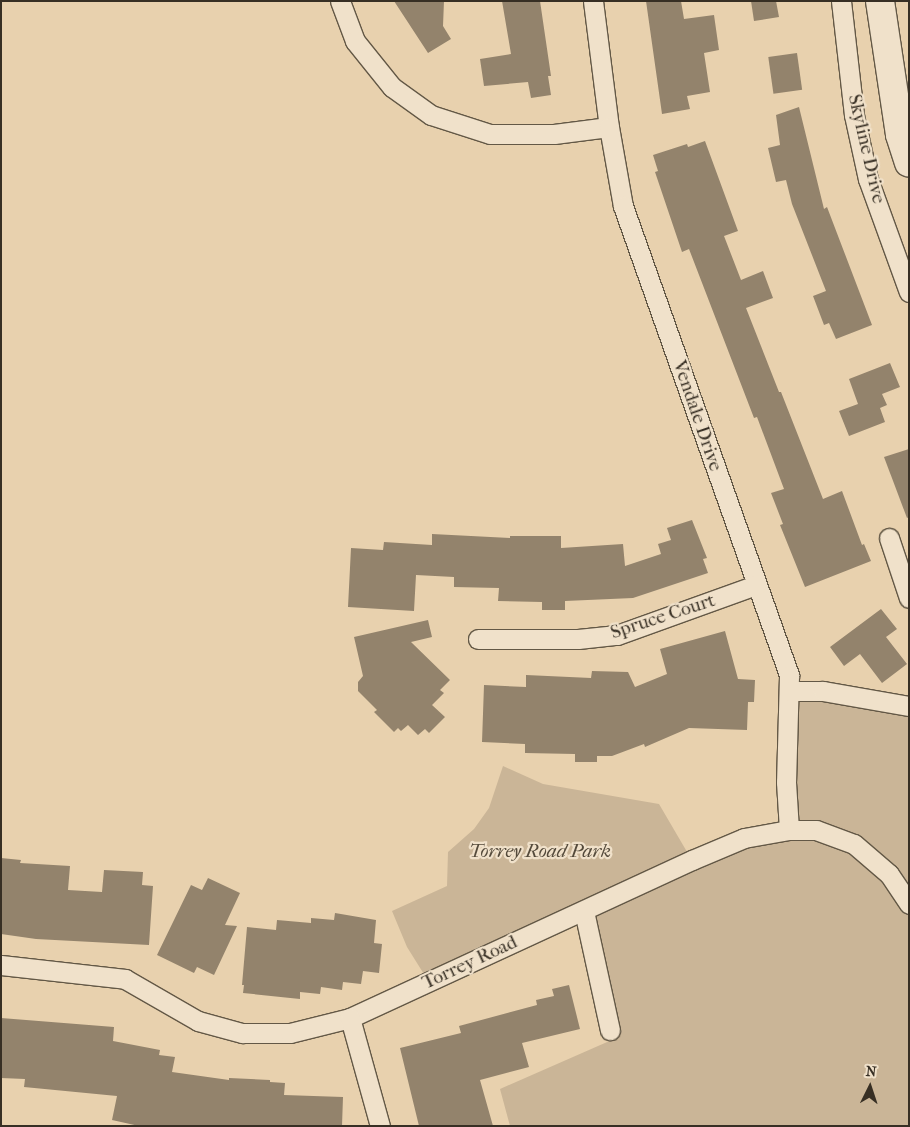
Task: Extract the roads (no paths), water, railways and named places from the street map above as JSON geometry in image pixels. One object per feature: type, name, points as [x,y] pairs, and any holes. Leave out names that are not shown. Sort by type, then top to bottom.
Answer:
[{"type":"main road","points":[[880,1],[900,135],[909,163]]},
{"type":"street","points":[[340,1],[355,41],[392,87],[431,114],[490,134],[554,134],[609,127]]},
{"type":"street","name":"Vendale Drive","points":[[593,1],[609,127],[623,206],[756,585],[790,676],[786,782],[788,830]]},
{"type":"street","name":"Skyline Drive","points":[[841,1],[854,115],[868,179],[909,292]]},
{"type":"street","points":[[889,538],[902,555],[909,598]]},
{"type":"street","name":"Spruce Court","points":[[478,639],[578,639],[617,635],[756,585]]},
{"type":"street","points":[[789,691],[824,691],[909,706]]},
{"type":"street","name":"Torrey Road","points":[[1,965],[125,979],[198,1021],[242,1033],[290,1033],[350,1018],[692,860],[744,838],[788,830],[816,830],[854,844],[890,874],[909,904]]},
{"type":"street","points":[[584,911],[610,1030]]},
{"type":"street","points":[[350,1018],[380,1126]]},
{"type":"park label","name":"Torrey Road Park","points":[[540,852]]}]
